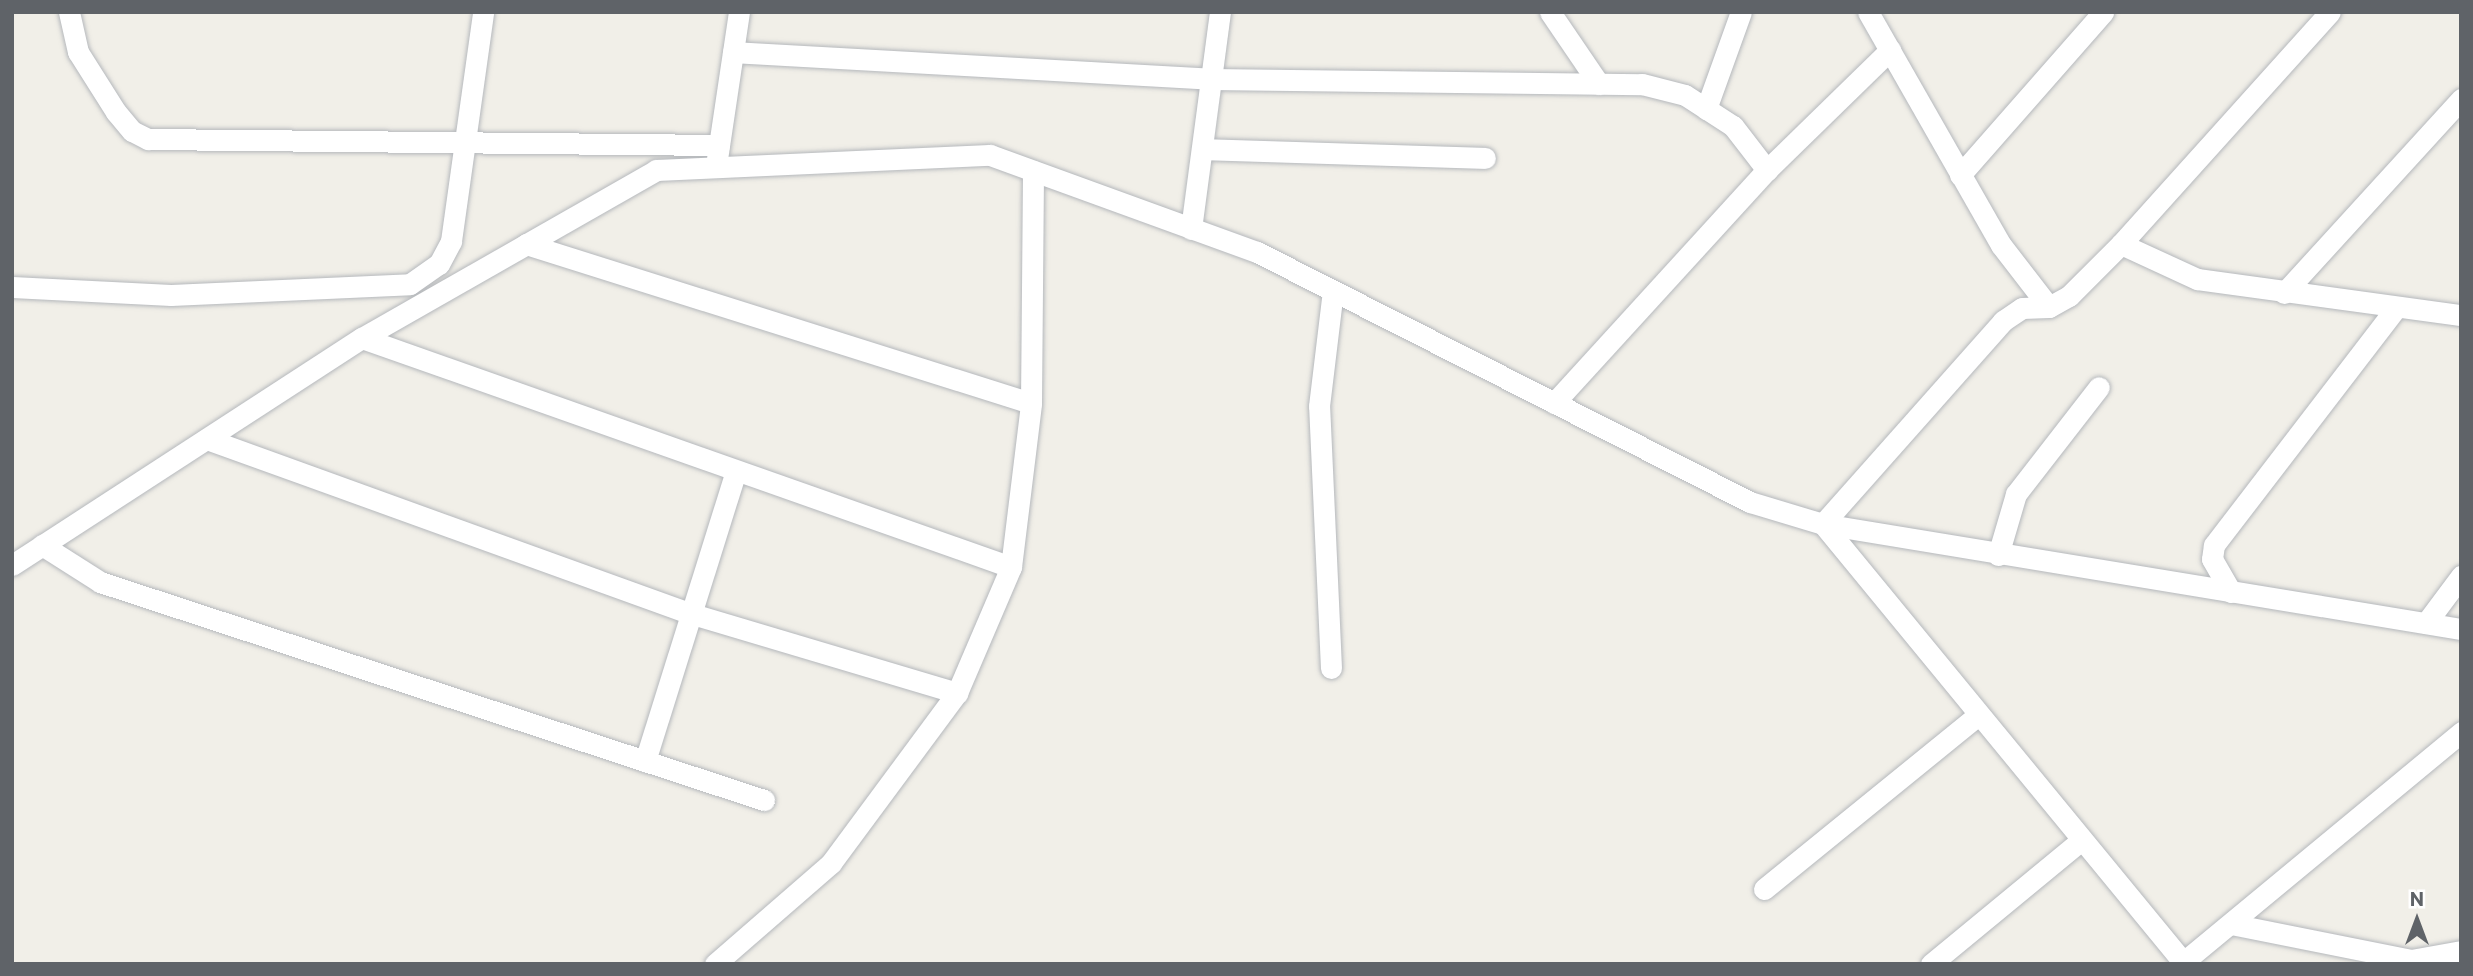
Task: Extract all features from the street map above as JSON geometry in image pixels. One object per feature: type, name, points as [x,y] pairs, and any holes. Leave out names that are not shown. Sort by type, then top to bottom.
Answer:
[{"type":"street","points":[[69,12],[79,52],[116,112],[132,131],[148,139],[464,146],[719,145]]},
{"type":"street","points":[[12,287],[171,295],[411,284],[439,264],[451,241],[483,12]]},
{"type":"street","points":[[715,167],[739,12]]},
{"type":"street","points":[[1191,229],[1220,12]]},
{"type":"street","points":[[1550,12],[1599,84]]},
{"type":"street","points":[[1706,109],[1741,12]]},
{"type":"street","points":[[1960,175],[2103,12]]},
{"type":"street","points":[[1823,524],[2003,321],[2022,308],[2049,307],[2069,296],[2121,244],[2330,12]]},
{"type":"street","points":[[1872,14],[2001,246],[2049,307]]},
{"type":"street","points":[[1554,403],[1767,170],[1890,50]]},
{"type":"street","points":[[733,52],[1209,79],[1657,86],[1706,109],[1743,135],[1767,170]]},
{"type":"street","points":[[2284,293],[2461,99]]},
{"type":"street","points":[[1202,149],[1485,158]]},
{"type":"street","points":[[12,565],[362,338],[656,170],[990,155],[1257,252],[1750,502],[1823,524],[1997,555],[2461,629]]},
{"type":"street","points":[[715,964],[831,863],[957,693],[1011,567],[1031,403],[1033,171]]},
{"type":"street","points":[[526,244],[1031,403]]},
{"type":"street","points":[[2121,244],[2197,279],[2395,309],[2461,315]]},
{"type":"street","points":[[1331,668],[1319,406],[1333,291]]},
{"type":"street","points":[[2231,592],[2211,559],[2214,545],[2395,309]]},
{"type":"street","points":[[362,338],[735,473],[1011,567]]},
{"type":"street","points":[[1997,555],[2016,494],[2099,387]]},
{"type":"street","points":[[207,439],[690,612],[957,693]]},
{"type":"street","points":[[645,761],[735,473]]},
{"type":"street","points":[[1823,524],[1976,717],[2182,963],[2461,732]]},
{"type":"street","points":[[43,545],[100,582],[764,800]]},
{"type":"street","points":[[2426,624],[2461,576]]},
{"type":"street","points":[[1764,890],[1976,717]]},
{"type":"street","points":[[1931,964],[2080,841]]},
{"type":"street","points":[[2231,924],[2411,960],[2461,951]]}]
